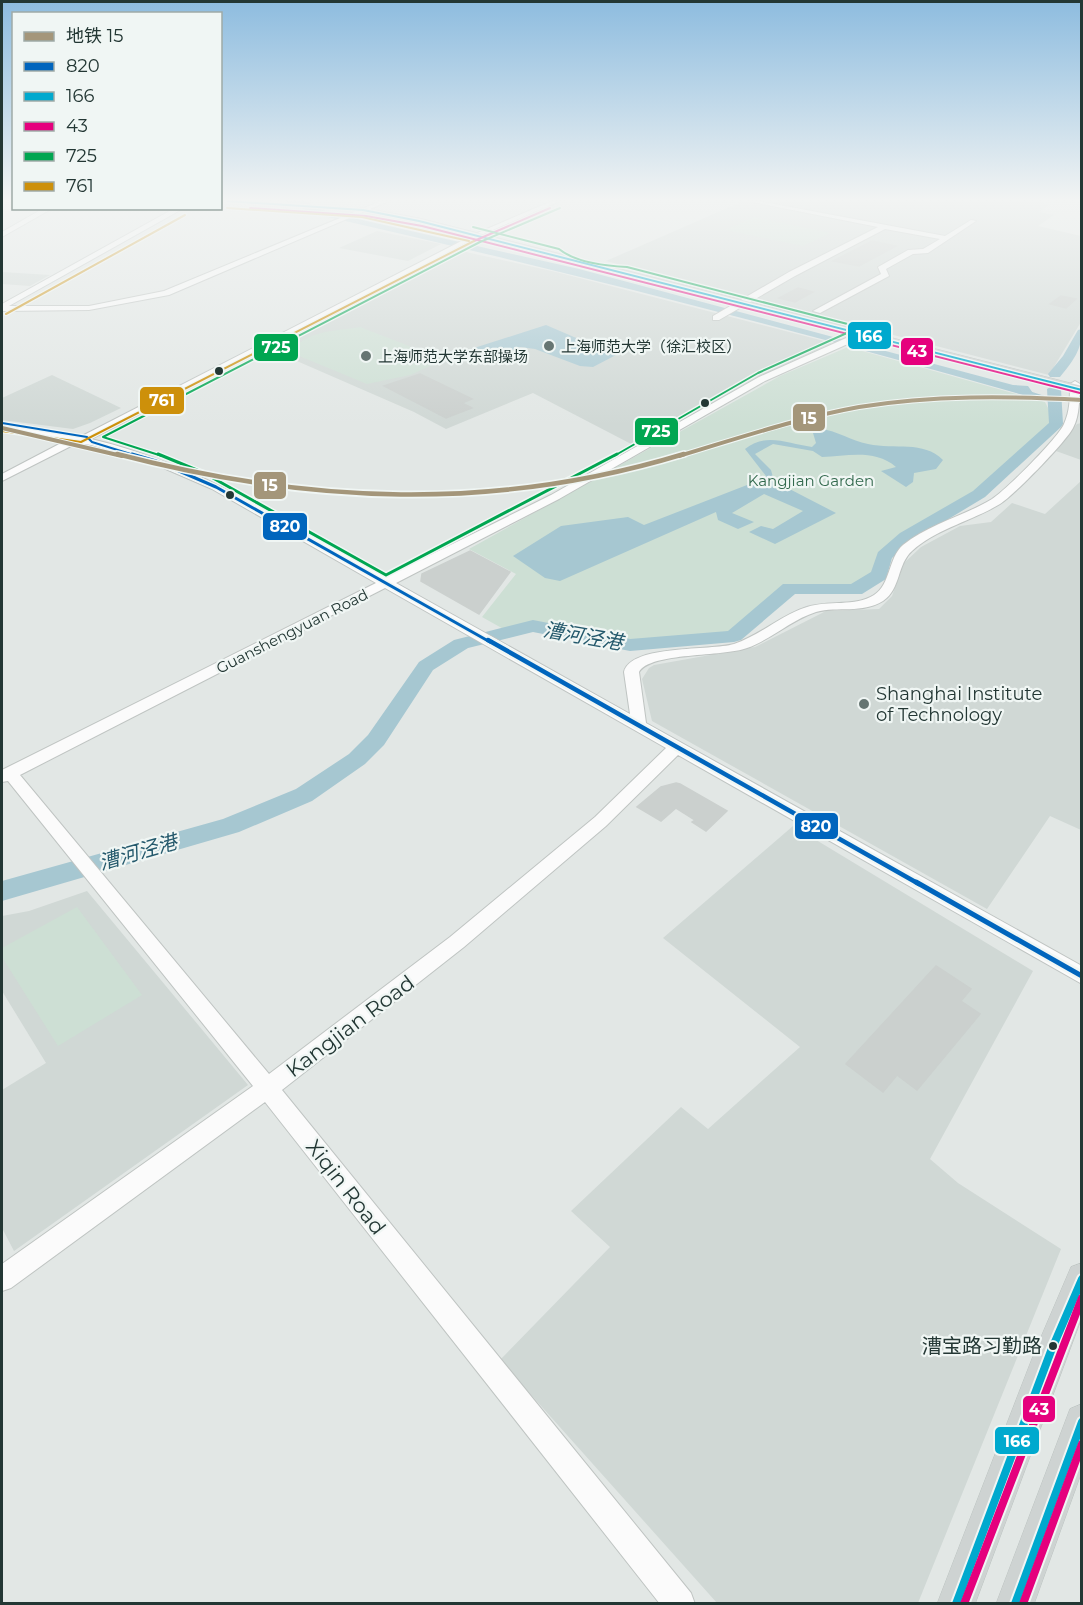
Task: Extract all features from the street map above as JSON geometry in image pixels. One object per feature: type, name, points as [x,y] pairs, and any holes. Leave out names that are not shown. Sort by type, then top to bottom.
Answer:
[{"type":"main road","points":[[622,276],[1078,387]]},
{"type":"main road","points":[[956,1604],[1082,1278]]},
{"type":"main road","points":[[1015,1604],[1082,1421]]},
{"type":"street","points":[[2,308],[60,276]]},
{"type":"street","points":[[2,308],[89,308],[166,293],[207,276]]},
{"type":"street","points":[[2,477],[83,438],[395,276]]},
{"type":"street","points":[[718,317],[792,276]]},
{"type":"street","points":[[817,311],[882,276]]},
{"type":"street","name":"Guanshengyuan Road","points":[[6,775],[584,482],[762,380],[860,335]]},
{"type":"street","points":[[639,726],[637,701],[630,679],[630,674],[637,663],[652,658],[740,646],[812,609],[861,603],[879,598],[887,590],[896,564],[906,549],[922,538],[1004,496],[1063,435],[1074,411],[1078,387]]},
{"type":"street","points":[[2,423],[83,438],[149,459],[201,480],[1082,976]]},
{"type":"street","points":[[2,428],[83,438]]},
{"type":"street","name":"Kangjian Road","points":[[2,1280],[268,1088],[447,952],[638,788],[676,747]]},
{"type":"street","name":"Xiqin Road","points":[[6,775],[73,848],[268,1088],[500,1383],[680,1604]]},
{"type":"shaded area","points":[[2,276],[48,276],[30,286],[2,284]]},
{"type":"shaded area","name":"上海师范大学（徐汇校区）","points":[[407,276],[571,276],[832,343],[756,378],[635,446],[533,393],[446,429],[414,412],[267,348]]},
{"type":"shaded area","points":[[664,276],[1081,276],[1081,322],[1049,375]]},
{"type":"shaded area","points":[[52,375],[121,408],[73,429],[2,420],[2,398]]},
{"type":"shaded area","points":[[1081,423],[1081,460],[1056,451],[1077,424]]},
{"type":"shaded area","name":"Shanghai Institute of Technology","points":[[1081,481],[1081,830],[1050,816],[987,909],[652,721],[642,679],[649,668],[654,665],[755,647],[826,611],[879,609],[892,596],[904,563],[921,547],[960,526],[991,522],[1012,503],[1045,514]]},
{"type":"shaded area","points":[[793,826],[1033,971],[930,1159],[958,1183],[1061,1249],[918,1603],[717,1603],[500,1360],[610,1247],[571,1211],[681,1107],[708,1129],[800,1047],[663,938]]},
{"type":"shaded area","points":[[87,891],[248,1085],[14,1251],[2,1228],[2,1090],[46,1063],[2,991],[2,916],[29,911]]},
{"type":"green space","name":"上海师范大学东部操场","points":[[360,327],[440,358],[439,362],[410,375],[367,384],[292,353],[297,345],[312,336]]},
{"type":"green space","name":"Kangjian Garden","points":[[848,347],[1045,402],[1056,424],[979,494],[906,537],[884,556],[879,575],[855,590],[790,588],[734,636],[630,645],[533,626],[507,631],[482,617],[516,574],[469,549],[780,376]]},
{"type":"green space","points":[[77,907],[142,995],[58,1046],[2,957],[2,948]]},
{"type":"water","points":[[576,276],[605,276],[1013,385],[1028,386],[1037,399],[857,349]]},
{"type":"water","points":[[546,325],[616,355],[593,367],[580,366],[535,349],[520,347],[487,361],[473,355],[474,348]]},
{"type":"water","points":[[819,429],[878,446],[927,450],[943,460],[936,469],[914,473],[913,482],[906,487],[881,471],[896,467],[879,458],[861,455],[822,457],[813,451],[773,444],[755,454],[771,470],[774,481],[836,513],[775,544],[749,532],[761,526],[773,529],[803,511],[764,494],[732,513],[754,522],[738,529],[718,520],[716,512],[560,581],[545,578],[513,556],[561,526],[628,517],[644,525],[747,485],[761,483],[766,476],[745,449],[761,441],[769,440],[812,447],[816,443],[813,433]]},
{"type":"building","points":[[798,288],[813,292],[795,302],[779,298]]},
{"type":"building","points":[[1061,296],[1076,299],[1066,308],[1050,304]]},
{"type":"building","points":[[420,374],[472,399],[462,403],[472,408],[446,418],[384,386]]},
{"type":"building","points":[[470,551],[510,572],[479,614],[421,581],[422,574]]},
{"type":"building","points":[[676,783],[727,811],[706,831],[692,822],[695,820],[676,808],[661,821],[637,807],[661,787]]},
{"type":"building","points":[[936,966],[971,989],[961,1001],[980,1014],[917,1090],[897,1075],[883,1092],[846,1064]]},
{"type":"waterway","name":"漕河泾港","points":[[1055,374],[1069,357],[1082,333]]},
{"type":"waterway","points":[[1014,389],[1053,400]]},
{"type":"waterway","name":"漕河泾港","points":[[2,891],[230,826],[304,795],[357,759],[376,740],[426,666],[461,644],[533,626],[630,645],[734,636],[790,588],[855,590],[879,575],[884,556],[906,537],[979,494],[1056,424],[1054,389]]},
{"type":"metro line","name":"15","points":[[2,428],[53,438],[180,470],[246,482],[368,494],[449,495],[530,489],[606,476],[791,422],[860,407],[923,399],[986,397],[1082,400]]},
{"type":"transit line","name":"761","points":[[6,314],[75,276]]},
{"type":"transit line","name":"761","points":[[2,431],[81,442],[406,276]]},
{"type":"transit line","name":"725","points":[[414,276],[103,437],[158,454],[204,473],[386,575],[580,475],[758,373],[858,328]]},
{"type":"transit line","name":"43","points":[[619,276],[1080,393]]},
{"type":"transit line","name":"166","points":[[634,276],[1082,390]]},
{"type":"transit line","name":"725","points":[[661,276],[863,328]]},
{"type":"transit line","name":"820","points":[[2,423],[87,437],[92,442],[156,461],[216,487],[1082,976]]},
{"type":"transit line","name":"166","points":[[956,1604],[1051,1351],[1082,1279]]},
{"type":"transit line","name":"43","points":[[964,1604],[1082,1298]]},
{"type":"transit line","name":"166","points":[[1015,1604],[1082,1422]]},
{"type":"transit line","name":"43","points":[[1023,1604],[1082,1444]]},
{"type":"place","name":"上海师范大学（徐汇校区）","points":[[549,346]]},
{"type":"place","name":"上海师范大学东部操场","points":[[366,356]]},
{"type":"place","name":"Shanghai Institute of Technology","points":[[864,704]]},
{"type":"place","name":"漕宝路习勤路","points":[[1053,1346]]}]
